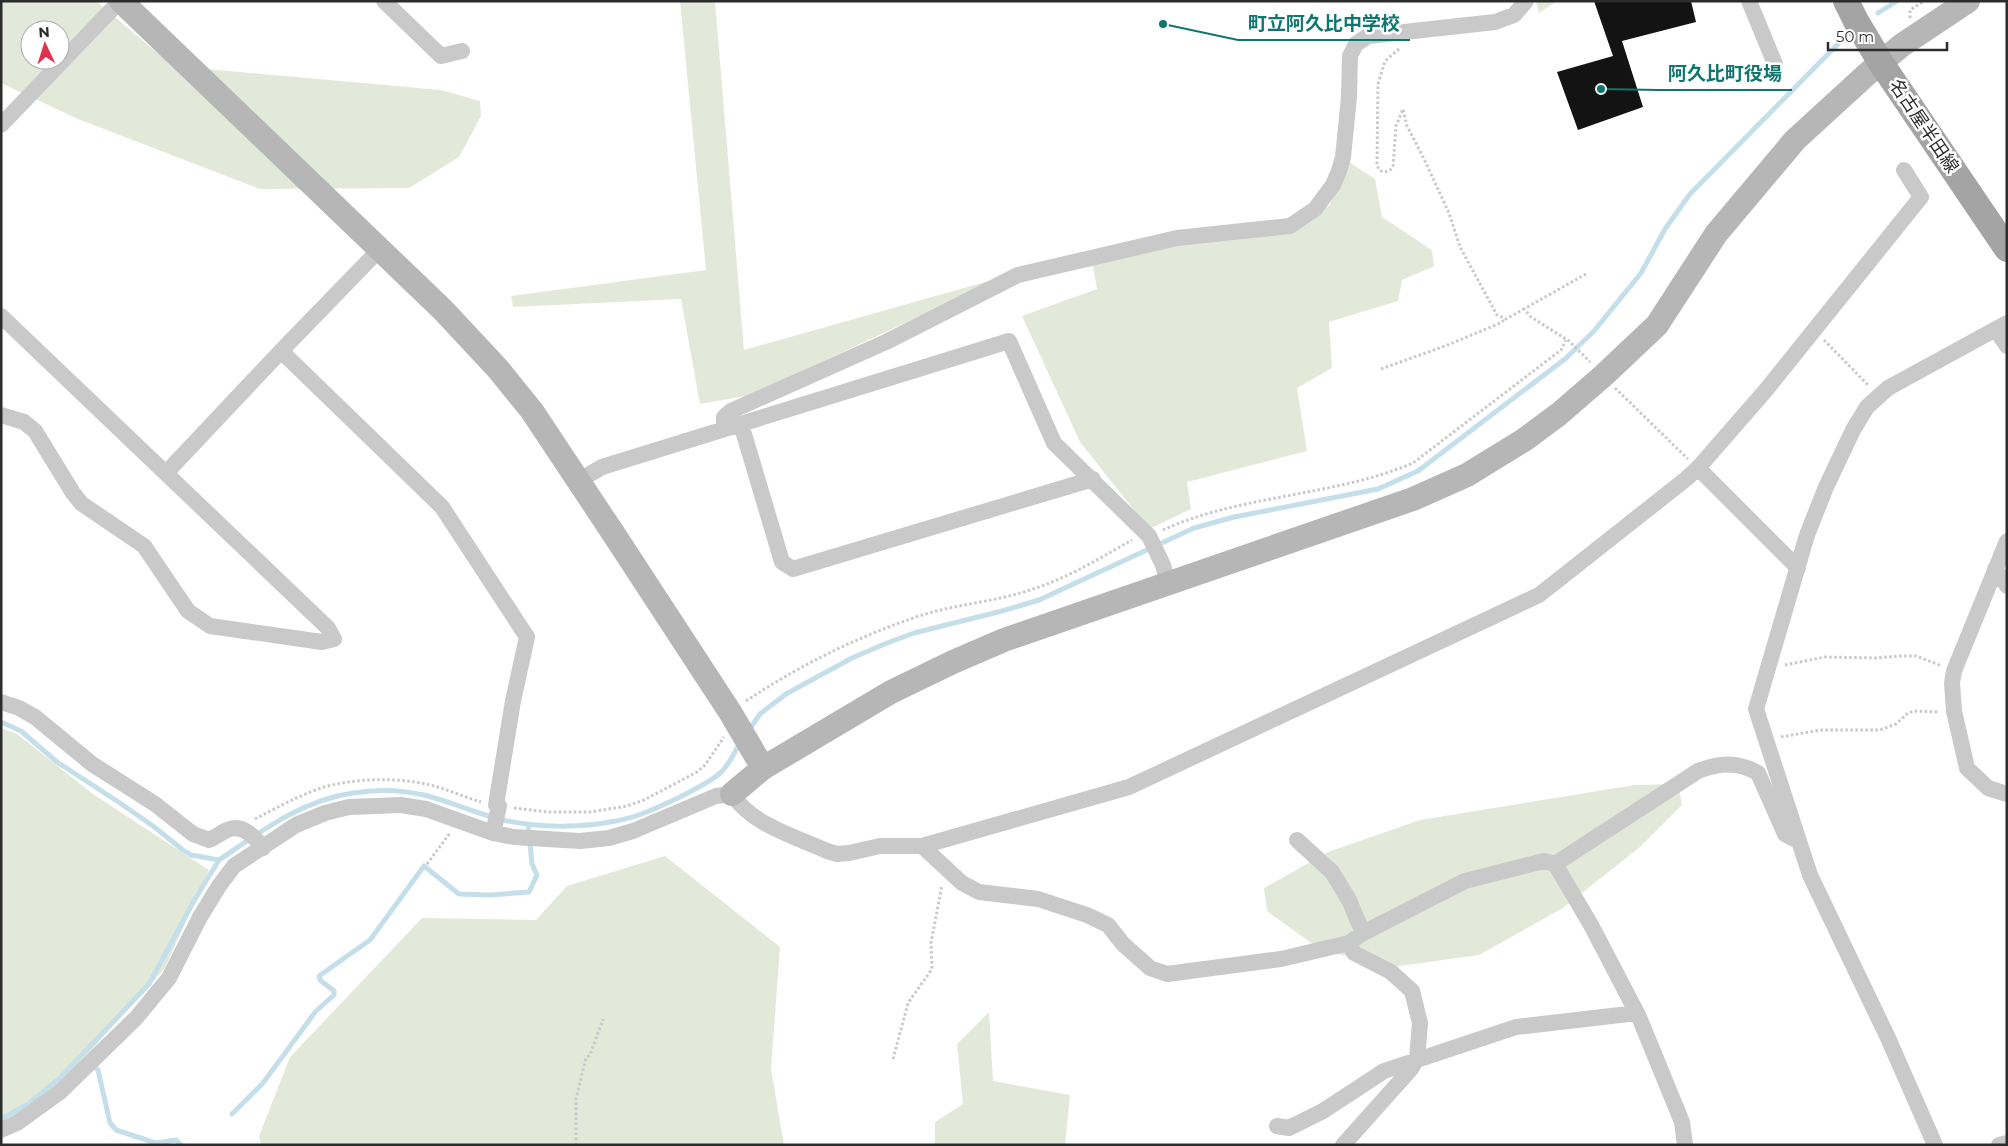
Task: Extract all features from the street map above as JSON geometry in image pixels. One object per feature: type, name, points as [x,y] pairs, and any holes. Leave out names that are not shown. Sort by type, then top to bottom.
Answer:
[{"type":"main road","name":"名古屋半田線","points":[[1855,18],[1881,62],[2007,248]]},
{"type":"street","points":[[1,126],[120,1],[443,310],[498,369],[532,411],[739,727],[763,768]]},
{"type":"street","points":[[384,1],[441,56],[462,51]]},
{"type":"street","points":[[724,428],[724,417],[731,411],[886,342],[1018,276],[1178,238],[1290,226],[1315,209],[1340,171],[1349,97],[1350,56],[1356,44],[1368,36],[1495,22],[1514,15],[1526,1]]},
{"type":"street","points":[[1749,1],[1775,64]]},
{"type":"street","points":[[1,1130],[18,1123],[60,1092],[136,1018],[168,978],[200,917],[219,886],[256,841],[325,813],[349,807],[401,806],[426,809],[493,833],[514,837],[580,841],[610,838],[633,831],[716,796],[732,794],[763,768],[891,692],[1004,640],[1166,574],[1413,500],[1467,474],[1524,440],[1559,414],[1603,376],[1657,325],[1716,234],[1795,140],[1902,45],[1968,1]]},
{"type":"street","points":[[732,794],[740,806],[756,819],[827,851],[838,854],[880,846],[922,846],[1129,787],[1539,594],[1686,479],[1698,468],[1766,390],[1921,197],[1904,170]]},
{"type":"street","points":[[166,473],[379,250]]},
{"type":"street","points":[[1,316],[328,628],[334,639],[322,642],[210,626],[188,611],[144,546],[82,504],[73,493],[35,430],[24,422],[1,415]]},
{"type":"street","points":[[1935,1145],[1888,1038],[1810,876],[1756,709],[1807,535],[1826,487],[1853,430],[1867,407],[1888,388],[2001,327],[2007,346]]},
{"type":"street","points":[[578,481],[602,467],[1009,341],[1054,443],[1147,534],[1166,574]]},
{"type":"street","points":[[281,351],[442,507],[527,638],[510,720],[496,805],[499,809],[493,833]]},
{"type":"street","points":[[741,424],[782,562],[793,568],[1093,480]]},
{"type":"street","points":[[1698,468],[1798,568]]},
{"type":"street","points":[[2007,541],[1954,671],[1952,683],[1954,711],[1967,768],[1988,788],[2007,794]]},
{"type":"street","points":[[1995,570],[2007,586]]},
{"type":"street","points":[[1,702],[19,708],[35,717],[73,750],[155,804],[192,834],[209,840],[236,828],[245,830],[256,841]]},
{"type":"street","points":[[1555,864],[1698,771],[1724,764],[1749,768],[1758,773],[1785,834],[1798,840]]},
{"type":"street","points":[[1297,840],[1332,872],[1349,900],[1363,933]]},
{"type":"street","points":[[922,846],[962,883],[979,892],[1038,899],[1087,915],[1108,925],[1123,944],[1150,968],[1167,974],[1281,959],[1349,943],[1363,933],[1465,881],[1544,861],[1555,864],[1591,925],[1637,1013],[1682,1122],[1685,1145]]},
{"type":"street","points":[[1343,1145],[1417,1059],[1420,1023],[1412,991],[1391,972],[1354,953],[1349,943]]},
{"type":"street","points":[[1277,1126],[1289,1128],[1322,1111],[1384,1071],[1516,1027],[1637,1013]]},
{"type":"street","points":[[1999,1145],[2007,1144]]},
{"type":"path","points":[[1910,19],[1910,10],[1924,1]]},
{"type":"path","points":[[1404,47],[1397,50],[1385,61],[1378,84],[1377,164],[1379,170],[1383,172],[1393,167],[1396,126],[1403,109],[1407,126],[1449,213],[1460,248],[1497,315],[1506,319]]},
{"type":"path","points":[[1381,369],[1445,346],[1498,324],[1524,309]]},
{"type":"path","points":[[1814,330],[1862,378],[1878,397]]},
{"type":"path","points":[[499,809],[590,812],[627,806],[644,800],[697,772],[704,766],[719,743],[739,727],[781,678],[836,648],[921,616],[1034,589],[1081,569],[1147,534],[1210,512],[1236,505],[1352,483],[1413,464],[1560,350],[1566,340]]},
{"type":"path","points":[[1767,668],[1825,658],[1916,656],[1954,671]]},
{"type":"path","points":[[1766,742],[1780,737],[1821,730],[1885,729],[1896,724],[1908,713],[1914,711],[1954,711]]},
{"type":"path","points":[[426,864],[459,820]]},
{"type":"path","points":[[894,1059],[908,1003],[932,969],[931,943],[945,867]]},
{"type":"path","points":[[576,1145],[576,1100],[586,1058],[590,1055],[603,1020]]},
{"type":"green space","points":[[1,1],[96,1],[173,66],[441,90],[480,101],[481,116],[459,157],[409,188],[260,189],[78,119],[1,83]]},
{"type":"green space","points":[[680,1],[715,1],[744,350],[1003,277],[751,395],[700,404],[681,299],[513,307],[511,296],[706,270]]},
{"type":"green space","points":[[1536,1],[1557,1],[1539,13]]},
{"type":"green space","points":[[1346,160],[1375,179],[1382,217],[1432,250],[1434,266],[1402,280],[1398,301],[1329,322],[1332,368],[1297,388],[1307,451],[1187,482],[1191,509],[1149,529],[1080,442],[1022,316],[1097,289],[1092,261],[1180,242],[1294,230],[1330,205]]},
{"type":"green space","points":[[1,728],[17,734],[93,794],[209,870],[165,968],[60,1085],[12,1118],[1,1120]]},
{"type":"green space","points":[[1678,784],[1682,805],[1640,847],[1563,908],[1479,955],[1393,967],[1321,950],[1267,911],[1264,888],[1328,852],[1420,820],[1635,785]]},
{"type":"green space","points":[[665,856],[780,947],[771,1069],[784,1145],[261,1145],[259,1136],[290,1057],[422,918],[536,920],[567,886]]},
{"type":"green space","points":[[989,1012],[993,1081],[1070,1095],[1065,1145],[935,1145],[935,1122],[963,1104],[957,1044]]},
{"type":"building","points":[[1594,1],[1691,1],[1696,22],[1622,41],[1643,107],[1578,130],[1557,72],[1613,56]]},
{"type":"waterway","points":[[1878,13],[1897,1]]},
{"type":"waterway","points":[[749,730],[760,714],[786,694],[852,658],[887,643],[914,633],[1039,600],[1194,528],[1234,517],[1378,489],[1418,471],[1565,359],[1594,331],[1641,273],[1665,229],[1690,194],[1838,44]]},
{"type":"waterway","points":[[1,722],[21,731],[57,762],[153,826],[183,850],[191,855],[219,860],[266,828],[316,802],[371,791],[410,792],[438,799],[493,818],[531,825],[574,826],[624,819],[657,808],[710,781],[725,768],[740,743]]},
{"type":"waterway","points":[[232,1114],[263,1083],[316,1011],[334,995],[334,991],[320,980],[319,976],[370,940],[424,866],[459,894],[490,895],[529,892],[537,875],[532,864],[528,824]]},
{"type":"waterway","points":[[1,1119],[28,1104],[60,1078],[149,984],[195,899],[219,860]]},
{"type":"waterway","points":[[92,1064],[98,1070],[110,1123],[116,1130],[156,1143],[176,1140],[181,1145]]},
{"type":"place","name":"町立阿久比中学校","points":[[1163,24]]},
{"type":"place","name":"阿久比町役場","points":[[1601,89]]}]
